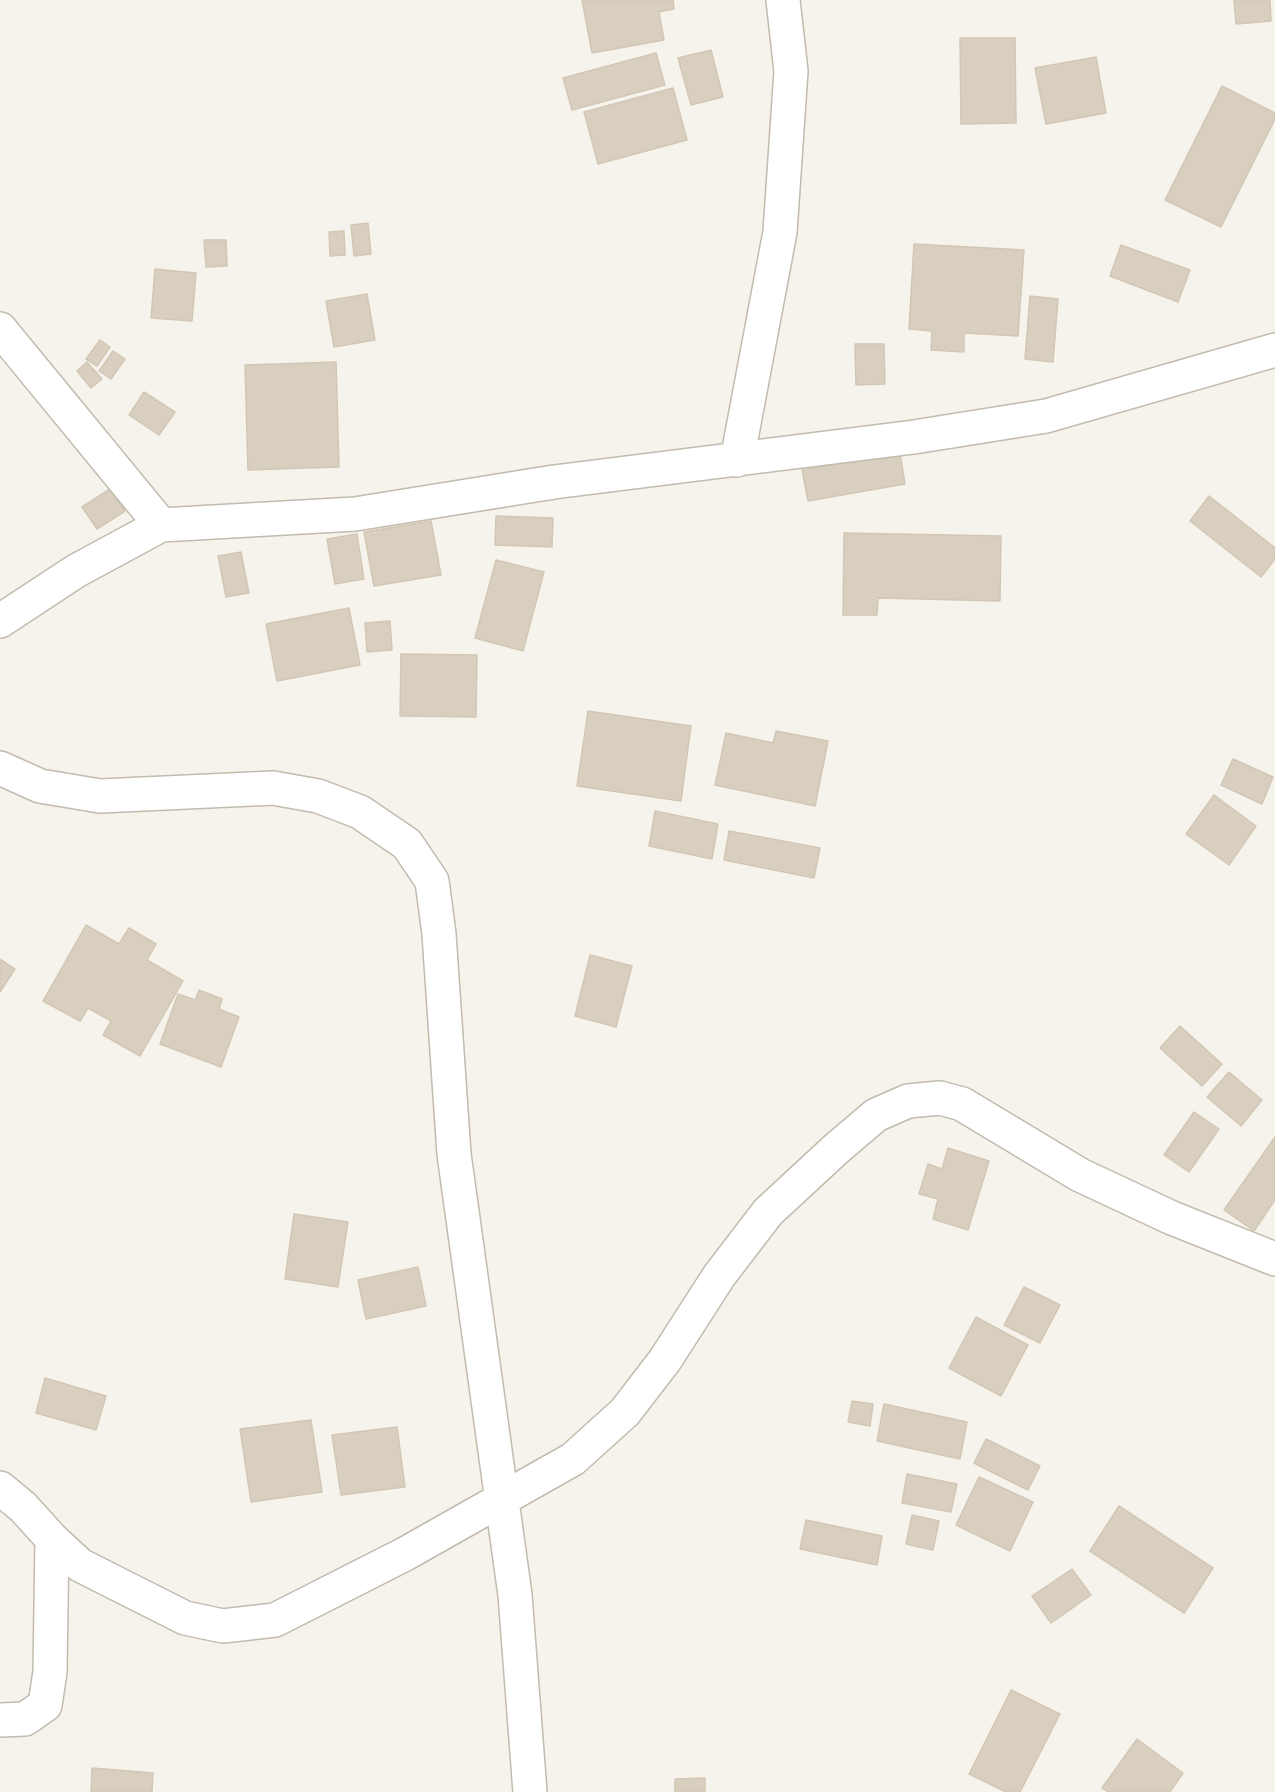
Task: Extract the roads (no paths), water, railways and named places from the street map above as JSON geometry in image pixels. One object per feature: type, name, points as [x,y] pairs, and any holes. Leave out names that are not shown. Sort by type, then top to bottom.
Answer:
[{"type":"street","points":[[737,460],[780,232],[791,71],[783,0]]},
{"type":"street","points":[[0,329],[161,525]]},
{"type":"street","points":[[0,621],[76,571],[161,525],[355,514],[554,482],[737,460],[1046,416],[1275,351]]},
{"type":"street","points":[[0,768],[40,786],[100,796],[273,788],[318,796],[360,812],[407,844],[432,881],[439,934],[454,1154],[515,1595],[530,1792]]},
{"type":"street","points":[[0,1488],[23,1507],[80,1565],[186,1618],[223,1626],[275,1620],[405,1554],[573,1459],[625,1412],[666,1360],[719,1276],[768,1212],[876,1115],[908,1101],[940,1098],[962,1104],[1080,1175],[1172,1218],[1275,1259]]},
{"type":"street","points":[[0,1720],[25,1719],[45,1705],[50,1672],[52,1539]]}]
